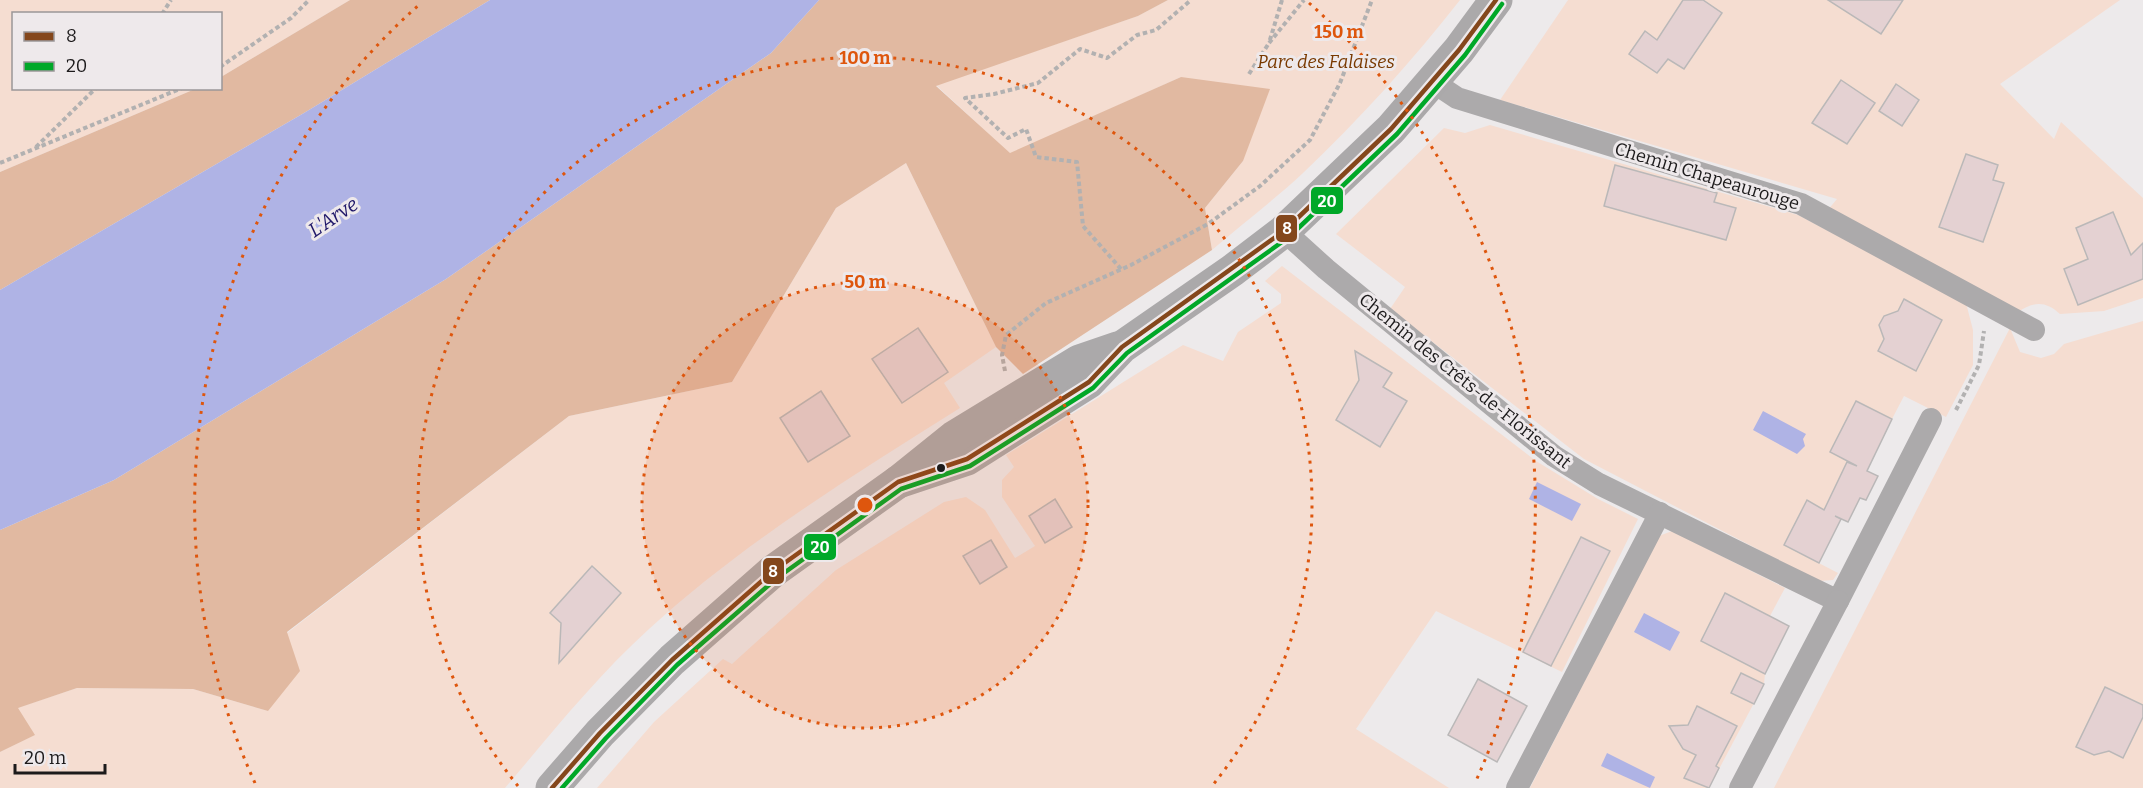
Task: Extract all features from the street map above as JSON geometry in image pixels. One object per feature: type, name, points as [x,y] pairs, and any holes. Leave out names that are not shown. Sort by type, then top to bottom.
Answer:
[{"type":"main road","points":[[552,788],[600,733],[672,660],[772,572],[898,482],[967,459],[1089,382],[1122,347],[1233,270],[1284,231],[1359,161],[1433,82],[1496,0]]},
{"type":"street","name":"Chemin Chapeaurouge","points":[[1433,82],[1457,98],[1801,204],[2034,330]]},
{"type":"street","name":"Chemin des Crêts-de-Florissant","points":[[1284,231],[1326,269],[1554,456],[1599,484],[1838,601]]},
{"type":"street","points":[[1740,788],[1931,419]]},
{"type":"street","points":[[1517,788],[1660,513]]},
{"type":"path","points":[[222,65],[291,18],[309,0]]},
{"type":"path","points":[[1121,269],[1083,226],[1077,162],[1036,157],[1026,129],[1008,138],[964,98],[994,94],[1038,83],[1080,50],[1107,58],[1137,35],[1156,30],[1191,0]]},
{"type":"path","points":[[1269,43],[1282,0]]},
{"type":"path","points":[[1249,74],[1269,43],[1304,0]]},
{"type":"path","points":[[1006,377],[1002,355],[1006,335],[1046,303],[1121,269],[1208,224],[1260,186],[1310,140],[1340,83],[1372,0]]},
{"type":"path","points":[[34,150],[94,90]]},
{"type":"path","points":[[0,163],[177,90]]},
{"type":"green space","points":[[0,0],[350,0],[222,76],[222,12],[12,12],[12,90],[193,90],[0,172]]},
{"type":"green space","name":"Parc des Falaises","points":[[1168,0],[1460,0],[1345,132],[1292,183],[1212,250],[1205,208],[1243,161],[1181,77],[1010,154],[936,85],[1138,16]]},
{"type":"green space","points":[[1568,0],[2120,0],[2000,84],[2054,139],[2061,122],[2143,198],[2143,298],[2104,311],[2060,314],[2045,305],[2035,304],[2018,312],[1827,211],[1837,199],[1500,100]]},
{"type":"green space","points":[[1490,125],[1798,215],[1966,303],[1973,330],[1973,365],[1946,417],[1904,396],[1892,419],[1856,401],[1830,452],[1855,465],[1842,489],[1836,486],[1824,510],[1807,501],[1784,545],[1838,573],[1833,580],[1819,581],[1584,459],[1390,309],[1405,287],[1336,234],[1444,128],[1465,133]]},
{"type":"green space","points":[[906,163],[996,347],[944,383],[960,408],[799,512],[760,539],[685,598],[629,647],[611,666],[505,788],[0,788],[0,752],[34,735],[17,708],[77,688],[193,689],[268,711],[287,633],[569,416],[732,382],[836,208]]},
{"type":"green space","points":[[1282,266],[1536,461],[1598,499],[1638,519],[1562,672],[1436,611],[1356,729],[1449,788],[597,788],[654,722],[723,659],[732,664],[836,570],[944,502],[966,497],[985,510],[1015,558],[1035,546],[1002,497],[1002,480],[1014,467],[1006,455],[1183,345],[1223,361],[1238,332],[1281,303],[1281,294],[1265,281]]},
{"type":"green space","points":[[2143,321],[2143,788],[1774,788],[2010,328],[2020,352],[2041,358],[2054,354],[2064,344]]},
{"type":"green space","points":[[1672,531],[1785,588],[1770,616],[1701,641],[1765,674],[1764,684],[1709,788],[1530,788],[1659,536]]},
{"type":"shaded area","points":[[350,0],[490,0],[304,113],[0,290],[0,172],[193,90],[222,90],[222,76]]},
{"type":"shaded area","points":[[819,0],[1168,0],[1138,16],[936,86],[1010,153],[1181,77],[1270,89],[1243,161],[1205,208],[1212,250],[1023,374],[996,347],[906,163],[836,208],[732,382],[569,416],[287,632],[300,671],[268,711],[193,689],[77,688],[18,708],[35,735],[0,752],[0,530],[114,480],[446,279],[771,53]]},
{"type":"water","name":"L'Arve","points":[[490,0],[819,0],[771,53],[446,279],[114,480],[0,530],[0,290],[304,113]]},
{"type":"water","points":[[1763,411],[1806,434],[1803,439],[1805,446],[1797,454],[1753,430]]},
{"type":"water","points":[[1537,482],[1581,504],[1572,521],[1529,499]]},
{"type":"water","points":[[1644,613],[1680,632],[1670,651],[1634,632]]},
{"type":"water","points":[[1607,753],[1655,777],[1650,788],[1601,766]]},
{"type":"building","points":[[1683,0],[1703,0],[1722,13],[1684,69],[1668,59],[1657,73],[1629,54],[1645,31],[1657,40]]},
{"type":"building","points":[[1828,0],[1903,0],[1881,34]]},
{"type":"building","points":[[1841,80],[1875,103],[1847,144],[1812,123]]},
{"type":"building","points":[[1896,84],[1919,100],[1902,126],[1879,111]]},
{"type":"building","points":[[1966,154],[1998,165],[1993,180],[2004,183],[1983,242],[1939,227]]},
{"type":"building","points":[[1615,165],[1717,193],[1714,202],[1736,208],[1726,240],[1604,206]]},
{"type":"building","points":[[2113,212],[2131,255],[2143,243],[2143,279],[2078,305],[2064,269],[2088,259],[2076,228]]},
{"type":"building","points":[[1904,299],[1942,320],[1916,371],[1878,351],[1884,339],[1879,325],[1884,316],[1898,311]]},
{"type":"building","points":[[918,328],[948,372],[902,403],[872,359]]},
{"type":"building","points":[[1355,351],[1392,373],[1383,387],[1407,401],[1380,447],[1336,420],[1359,380]]},
{"type":"building","points":[[821,391],[850,436],[808,462],[780,418]]},
{"type":"building","points":[[1856,401],[1892,419],[1867,471],[1878,476],[1866,500],[1860,498],[1848,522],[1835,516],[1841,519],[1819,563],[1784,545],[1807,500],[1824,510],[1847,462],[1857,466],[1830,452]]},
{"type":"building","points":[[1055,499],[1072,527],[1045,543],[1029,516]]},
{"type":"building","points":[[1581,537],[1610,551],[1551,666],[1523,652]]},
{"type":"building","points":[[991,540],[1007,567],[980,584],[963,556]]},
{"type":"building","points":[[592,566],[621,593],[559,663],[561,623],[550,613]]},
{"type":"building","points":[[1725,593],[1789,626],[1765,674],[1701,641]]},
{"type":"building","points":[[1741,673],[1764,684],[1754,704],[1731,693]]},
{"type":"building","points":[[1478,679],[1527,706],[1497,762],[1448,735]]},
{"type":"building","points":[[2105,687],[2143,705],[2143,717],[2123,758],[2109,751],[2094,755],[2076,747]]},
{"type":"building","points":[[1697,706],[1737,726],[1716,766],[1719,768],[1709,788],[1684,778],[1696,755],[1683,749],[1669,726],[1688,725]]},
{"type":"transit line","name":"8","points":[[552,788],[600,733],[672,660],[772,572],[898,482],[967,459],[1089,382],[1122,347],[1284,231],[1391,129],[1459,50],[1496,0]]},
{"type":"transit line","name":"20","points":[[562,788],[606,738],[677,665],[777,578],[901,489],[970,466],[1093,388],[1127,353],[1289,237],[1397,134],[1465,55],[1502,4]]}]
